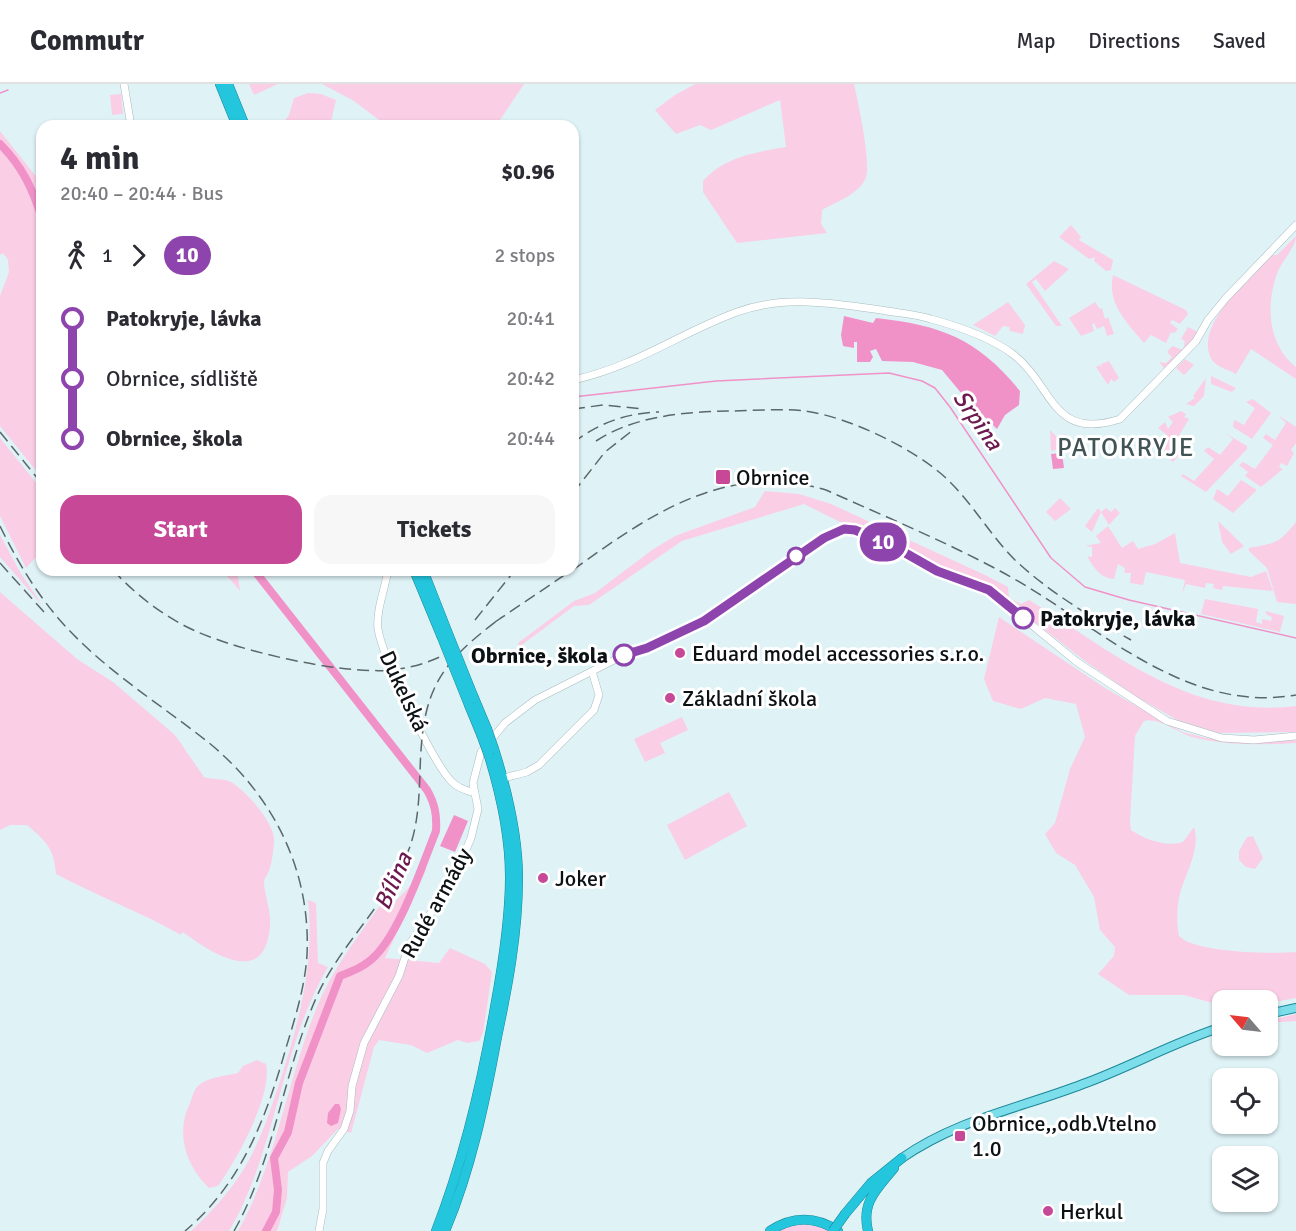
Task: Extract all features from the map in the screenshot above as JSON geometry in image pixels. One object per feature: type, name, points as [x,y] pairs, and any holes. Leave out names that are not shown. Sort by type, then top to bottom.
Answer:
[{"type":"highway","points":[[220,84],[241,120]]},
{"type":"highway","points":[[228,84],[230,99]]},
{"type":"highway","points":[[236,113],[237,120]]},
{"type":"highway","points":[[417,576],[444,633]]},
{"type":"highway","points":[[425,576],[444,633],[471,701],[488,731],[510,863],[505,945],[493,1018],[471,1120],[436,1231]]},
{"type":"highway","points":[[445,1231],[451,1217],[486,1090],[515,927],[517,862],[504,778],[492,752]]},
{"type":"highway","points":[[832,1231],[874,1184],[900,1160]]},
{"type":"highway","points":[[868,1231],[865,1216],[869,1199],[900,1160]]},
{"type":"highway","points":[[770,1231],[790,1221],[804,1220],[822,1222],[838,1231],[846,1215]]},
{"type":"highway","points":[[450,1231],[451,1217]]},
{"type":"main road","points":[[1278,1012],[1296,1008]]},
{"type":"main road","points":[[900,1160],[926,1141],[965,1123],[1058,1094],[1212,1031]]},
{"type":"street","points":[[124,84],[130,120]]},
{"type":"street","points":[[579,379],[611,371],[737,312],[778,303],[808,301],[928,318],[951,325],[1014,355],[1059,411],[1069,419],[1086,424],[1107,423],[1120,419],[1186,351],[1226,298],[1296,225]]},
{"type":"street","points":[[472,792],[488,731],[536,700],[592,671],[704,621],[804,551],[834,533],[855,530],[893,546],[937,571],[989,590],[1077,662],[1167,721],[1222,738],[1254,740],[1296,736]]},
{"type":"street","name":"Dukelská","points":[[387,576],[378,626],[382,644],[417,725],[446,774],[459,788],[472,792]]},
{"type":"street","points":[[504,778],[527,772],[538,765],[594,710],[599,695],[592,671]]},
{"type":"street","name":"Rudé armády","points":[[319,1231],[323,1209],[323,1163],[328,1151],[344,1129],[350,1111],[352,1086],[364,1043],[389,994],[409,945],[452,882],[471,838],[478,809],[472,792]]},
{"type":"shaded area","points":[[249,84],[278,84],[254,95]]},
{"type":"shaded area","points":[[322,84],[524,84],[500,120],[379,120],[354,101]]},
{"type":"shaded area","points":[[695,84],[854,84],[867,158],[866,177],[853,193],[822,210],[821,224],[827,233],[737,243],[703,192],[703,181],[711,173],[731,161],[786,147],[780,100],[711,130],[700,125],[676,134],[655,110]]},
{"type":"shaded area","points":[[308,93],[321,94],[336,100],[331,120],[285,120],[294,98]]},
{"type":"shaded area","points":[[121,94],[123,114],[112,115],[110,95]]},
{"type":"shaded area","points":[[0,131],[36,176],[36,471],[0,426],[0,296],[9,272],[8,260],[3,253],[0,255]]},
{"type":"shaded area","points":[[1071,225],[1081,237],[1079,240],[1113,260],[1111,270],[1106,271],[1094,261],[1095,257],[1089,259],[1059,237]]},
{"type":"shaded area","points":[[1296,236],[1275,282],[1271,322],[1279,347],[1296,367],[1296,379],[1251,349],[1236,374],[1220,366],[1212,360],[1208,348],[1209,334],[1223,307],[1272,255],[1277,255]]},
{"type":"shaded area","points":[[1054,261],[1069,269],[1045,291],[1036,279],[1032,282],[1062,326],[1056,326],[1026,284]]},
{"type":"shaded area","points":[[1113,275],[1186,310],[1188,314],[1180,324],[1172,320],[1170,323],[1178,329],[1174,333],[1171,332],[1166,343],[1151,335],[1144,343],[1125,319],[1115,303]]},
{"type":"shaded area","points":[[1008,302],[1025,325],[1023,334],[1010,331],[1009,327],[1003,326],[995,336],[973,325]]},
{"type":"shaded area","points":[[1095,302],[1100,309],[1102,308],[1105,319],[1108,317],[1114,334],[1107,336],[1104,326],[1097,329],[1094,323],[1092,324],[1094,331],[1081,336],[1069,318]]},
{"type":"shaded area","points":[[844,316],[873,323],[876,318],[920,325],[957,338],[973,347],[1004,373],[1020,391],[1019,405],[1005,415],[997,429],[967,400],[942,370],[913,362],[882,361],[876,349],[870,351],[873,357],[870,362],[857,362],[857,342],[854,342],[854,348],[843,346],[841,335]]},
{"type":"shaded area","points":[[1188,327],[1198,332],[1190,344],[1164,368],[1159,362],[1166,363],[1172,357],[1167,352],[1172,346],[1183,350],[1185,341],[1181,339]]},
{"type":"shaded area","points":[[1185,359],[1194,365],[1184,375],[1176,368]]},
{"type":"shaded area","points":[[1109,361],[1119,378],[1114,382],[1111,379],[1108,385],[1096,367],[1100,365],[1102,368],[1101,364]]},
{"type":"shaded area","points":[[1211,376],[1236,388],[1232,392],[1211,384]]},
{"type":"shaded area","points":[[1206,378],[1204,396],[1194,406],[1186,404],[1195,398],[1193,396]]},
{"type":"shaded area","points":[[1253,399],[1271,413],[1252,439],[1233,427],[1234,420],[1244,425],[1255,408],[1246,402]]},
{"type":"shaded area","points":[[1181,411],[1186,414],[1184,417],[1189,419],[1175,442],[1183,450],[1173,462],[1156,446],[1159,444],[1163,446],[1166,441],[1163,439],[1166,434],[1158,428],[1165,422],[1168,429],[1173,422],[1168,417]]},
{"type":"shaded area","points":[[1278,415],[1296,427],[1296,443],[1291,450],[1294,453],[1287,466],[1281,463],[1279,467],[1283,469],[1261,487],[1245,476],[1248,472],[1239,465],[1243,462],[1255,469],[1273,445],[1263,438],[1266,434],[1275,440],[1286,423]]},
{"type":"shaded area","points":[[1050,430],[1059,439],[1065,434],[1068,436],[1066,448],[1051,451]]},
{"type":"shaded area","points":[[1225,433],[1247,446],[1247,449],[1206,492],[1181,476],[1183,474],[1194,481],[1214,459],[1204,451],[1208,447],[1220,455],[1233,439]]},
{"type":"shaded area","points":[[0,438],[36,483],[36,557],[26,568],[0,516]]},
{"type":"shaded area","points":[[1062,453],[1064,468],[1053,469],[1051,454]]},
{"type":"shaded area","points":[[1241,480],[1257,490],[1233,513],[1213,499],[1217,489],[1228,496]]},
{"type":"shaded area","points":[[765,491],[799,494],[831,504],[985,575],[1008,587],[1009,598],[1021,604],[1029,600],[1123,660],[1187,692],[1221,702],[1257,707],[1296,706],[1296,732],[1219,733],[1179,721],[1135,696],[1085,661],[989,587],[948,571],[804,504],[682,541],[589,605],[574,606],[519,647],[518,643],[574,601],[595,593],[652,550],[675,536],[755,507]]},
{"type":"shaded area","points":[[1060,498],[1071,509],[1055,521],[1046,512]]},
{"type":"shaded area","points":[[1098,508],[1101,512],[1092,532],[1085,526]]},
{"type":"shaded area","points":[[1106,508],[1111,512],[1115,508],[1120,513],[1109,525],[1101,512]]},
{"type":"shaded area","points":[[1218,521],[1244,546],[1231,554],[1222,542]]},
{"type":"shaded area","points":[[1296,522],[1296,604],[1277,602],[1267,568],[1249,551],[1249,548],[1281,539]]},
{"type":"shaded area","points":[[1108,526],[1122,548],[1133,541],[1138,549],[1155,544],[1175,533],[1180,563],[1251,577],[1266,571],[1273,591],[1223,586],[1222,590],[1213,588],[1214,584],[1206,583],[1205,588],[1186,584],[1182,594],[1185,580],[1146,572],[1143,585],[1130,583],[1131,573],[1124,573],[1125,568],[1118,564],[1114,579],[1105,577],[1094,568],[1087,556],[1092,557],[1092,547],[1085,546],[1101,543],[1096,536]]},
{"type":"shaded area","points":[[0,535],[20,572],[42,605],[0,557]]},
{"type":"shaded area","points":[[227,576],[238,576],[240,591]]},
{"type":"shaded area","points":[[0,592],[77,659],[113,682],[175,735],[204,777],[231,782],[251,799],[264,815],[272,832],[274,843],[271,864],[264,880],[270,924],[267,944],[259,956],[249,961],[236,961],[222,956],[183,932],[181,935],[56,874],[51,851],[27,825],[10,825],[0,830]]},
{"type":"shaded area","points":[[1205,599],[1258,609],[1256,622],[1262,624],[1262,619],[1271,621],[1272,617],[1265,611],[1284,616],[1280,632],[1201,614]]},
{"type":"shaded area","points":[[999,617],[1105,688],[1182,732],[1206,738],[1250,743],[1296,740],[1296,743],[1270,744],[1218,742],[1186,735],[1155,721],[1144,721],[1135,736],[1130,821],[1131,830],[1149,840],[1169,844],[1183,842],[1194,827],[1196,843],[1178,903],[1179,936],[1188,942],[1217,949],[1270,953],[1296,952],[1296,998],[1278,1001],[1278,990],[1212,990],[1212,1003],[1184,995],[1129,995],[1098,974],[1114,956],[1115,947],[1100,930],[1094,897],[1075,865],[1056,853],[1045,834],[1055,823],[1070,769],[1085,737],[1076,704],[1045,698],[1021,709],[993,701],[984,679]]},
{"type":"shaded area","points":[[682,717],[688,730],[660,743],[665,753],[645,762],[634,739]]},
{"type":"shaded area","points":[[729,792],[747,826],[685,860],[667,825]]},
{"type":"shaded area","points":[[454,815],[468,821],[455,852],[440,846]]},
{"type":"shaded area","points":[[1253,836],[1263,858],[1255,869],[1246,867],[1239,860],[1239,851],[1247,837]]},
{"type":"shaded area","points":[[427,868],[385,958],[439,963],[450,948],[485,964],[492,972],[483,1033],[479,1041],[467,1043],[458,1040],[427,1053],[411,1045],[379,1040],[374,1047],[351,1133],[338,1129],[312,1156],[288,1172],[287,1198],[277,1231],[238,1231],[262,1179],[307,1034],[324,991],[342,960],[392,888],[394,903]]},
{"type":"shaded area","points":[[308,900],[316,903],[318,963],[328,967],[299,1031],[258,1167],[229,1231],[191,1231],[218,1203],[242,1172],[259,1140],[271,1107],[293,1038],[304,993],[310,924]]},
{"type":"shaded area","points":[[1296,1014],[1296,1021],[1278,1022],[1278,1018]]},
{"type":"shaded area","points":[[257,1060],[266,1064],[267,1077],[259,1110],[226,1175],[218,1186],[209,1188],[194,1170],[183,1137],[183,1126],[193,1094],[202,1083],[238,1073],[243,1066]]},
{"type":"shaded area","points":[[335,1104],[339,1104],[341,1109],[338,1123],[331,1126],[327,1123],[328,1113]]},
{"type":"shaded area","points":[[802,1224],[824,1227],[829,1231],[779,1231],[788,1226]]},
{"type":"waterway","points":[[0,93],[8,90]]},
{"type":"waterway","name":"Bílina","points":[[0,144],[26,178],[36,201]]},
{"type":"waterway","name":"Srpina","points":[[579,396],[716,381],[889,373],[922,381],[935,388],[950,407],[1051,558],[1085,587],[1129,600],[1296,638]]},
{"type":"waterway","name":"Bílina","points":[[259,576],[427,790],[434,805],[436,820],[436,831],[394,930],[372,959],[359,968],[340,976],[299,1083],[288,1132],[274,1158],[278,1190],[276,1212],[266,1231]]},
{"type":"railway","points":[[579,408],[603,405],[643,409]]},
{"type":"railway","points":[[596,441],[626,426],[643,421],[677,414],[711,412],[805,411],[861,427],[900,446],[934,468],[957,489],[1006,550],[1028,572],[1071,603],[1131,640]]},
{"type":"railway","points":[[579,439],[613,420],[636,414],[659,412]]},
{"type":"railway","points":[[579,485],[605,452],[633,430]]},
{"type":"railway","points":[[0,432],[36,477]]},
{"type":"railway","points":[[579,566],[631,530],[691,498],[723,488],[756,482],[790,483],[826,490],[979,560],[1035,591],[1140,659],[1177,677],[1215,691],[1254,697],[1296,695]]},
{"type":"railway","points":[[0,526],[30,580],[67,628],[117,674],[208,742],[231,763],[269,810],[295,864],[307,924],[307,955],[296,1014],[270,1099],[249,1148],[222,1192],[185,1231]]},
{"type":"railway","points":[[0,563],[44,612]]},
{"type":"railway","points":[[119,576],[146,601],[185,626],[230,644],[287,659],[345,669],[393,670],[427,662],[458,647]]},
{"type":"railway","points":[[475,620],[510,576]]},
{"type":"railway","points":[[495,622],[563,576]]},
{"type":"railway","points":[[234,1231],[259,1175],[296,1054],[317,996],[339,958],[389,887],[409,849],[418,812],[421,745],[429,701],[448,667],[480,634],[502,617]]},
{"type":"bus line","name":"10","points":[[624,655],[647,648],[704,621],[748,588],[824,538],[844,529],[855,530],[893,546],[937,571],[989,590],[1023,618]]},
{"type":"place","name":"Obrnice","points":[[723,477]]},
{"type":"place","name":"Patokryje, lávka","points":[[1023,618]]},
{"type":"place","name":"Eduard model accessories s.r.o.","points":[[680,653]]},
{"type":"place","name":"Obrnice, škola","points":[[624,655]]},
{"type":"place","name":"Základní škola","points":[[670,698]]},
{"type":"place","name":"Joker","points":[[543,878]]},
{"type":"place","name":"Obrnice,,odb.Vtelno 1.0","points":[[960,1136]]},
{"type":"place","name":"Herkul","points":[[1048,1211]]},
{"type":"district","name":"PATOKRYJE","points":[[1126,448]]}]
